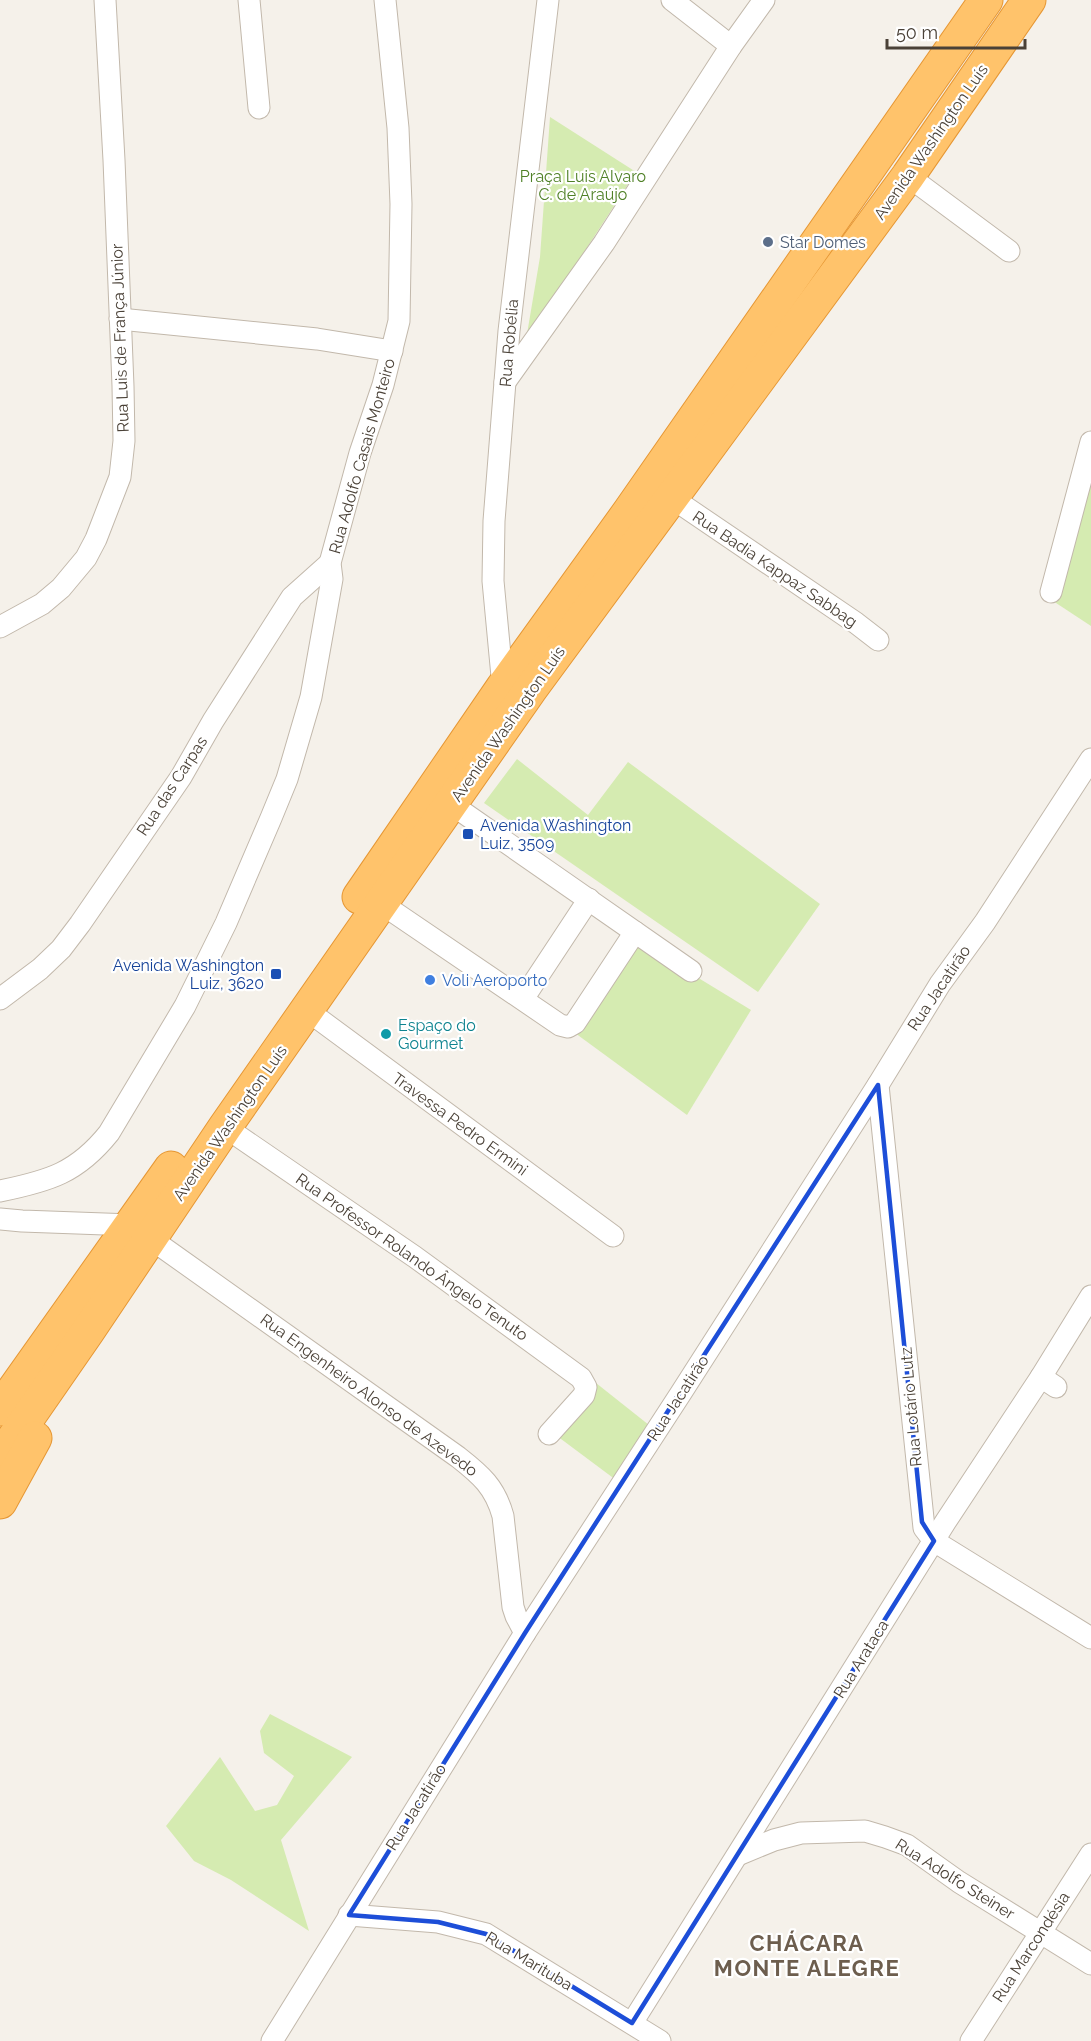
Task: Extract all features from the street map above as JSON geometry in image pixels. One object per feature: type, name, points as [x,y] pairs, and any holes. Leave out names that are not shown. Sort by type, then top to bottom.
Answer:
[{"type":"highway","name":"Avenida Washington Luís","points":[[4,1400],[225,1127],[530,690],[908,176],[1029,0]]},
{"type":"highway","name":"Avenida Washington Luís","points":[[0,1458],[88,1331],[141,1232],[288,1002],[503,687],[629,512],[976,3]]},
{"type":"highway","points":[[0,1502],[39,1431],[88,1331]]},
{"type":"street","name":"Rua Luis de França Júnior","points":[[0,627],[42,604],[61,588],[86,558],[112,502],[120,477],[124,441],[114,160],[105,0]]},
{"type":"street","points":[[249,0],[259,108]]},
{"type":"street","name":"Rua Adolfo Casais Monteiro","points":[[0,1191],[48,1179],[65,1172],[96,1150],[109,1133],[185,1006],[226,923],[287,779],[311,697],[332,579],[330,563],[360,453],[383,385],[399,321],[401,204],[398,128],[385,0]]},
{"type":"street","name":"Rua Robélia","points":[[503,687],[493,581],[494,521],[511,321],[548,0]]},
{"type":"street","points":[[672,0],[731,46]]},
{"type":"street","points":[[505,382],[604,243],[731,46],[764,0]]},
{"type":"street","points":[[908,176],[1009,251]]},
{"type":"street","points":[[120,319],[317,339],[392,351]]},
{"type":"street","points":[[1051,592],[1091,442]]},
{"type":"street","name":"Rua Badia Kappaz Sabbag","points":[[672,498],[878,640]]},
{"type":"street","name":"Rua das Carpas","points":[[0,999],[40,969],[61,949],[74,932],[181,777],[213,721],[292,597],[330,563]]},
{"type":"street","name":"Rua Jacatirão","points":[[272,2041],[525,1632],[878,1085],[940,984],[985,922],[1091,759]]},
{"type":"street","points":[[451,804],[691,971]]},
{"type":"street","points":[[523,999],[589,899]]},
{"type":"street","points":[[382,904],[560,1025],[568,1027],[575,1023],[635,932]]},
{"type":"street","name":"Travessa Pedro Ermini","points":[[308,1011],[613,1236]]},
{"type":"street","name":"Rua Lotário Lutz","points":[[878,1085],[922,1522],[926,1533],[934,1541]]},
{"type":"street","name":"Rua Professor Rolando Ângelo Tenuto","points":[[225,1127],[415,1257],[581,1378],[586,1387],[584,1395],[549,1434]]},
{"type":"street","points":[[0,1219],[141,1232]]},
{"type":"street","name":"Rua Engenheiro Alonso de Azevedo","points":[[141,1232],[481,1475],[499,1501],[503,1516],[513,1607],[525,1632]]},
{"type":"street","name":"Rua Arataca","points":[[632,2023],[934,1541],[1049,1382],[1091,1296]]},
{"type":"street","points":[[934,1541],[1091,1638]]},
{"type":"street","name":"Rua Adolfo Steiner","points":[[740,1854],[774,1840],[801,1833],[865,1831],[907,1845],[959,1882],[1091,1964]]},
{"type":"street","name":"Rua Marcondésia","points":[[971,2041],[1091,1854]]},
{"type":"street","name":"Rua Marituba","points":[[349,1915],[438,1922],[486,1934],[660,2041]]},
{"type":"highlighted area","points":[[878,1085],[922,1522],[934,1541],[632,2023],[486,1934],[438,1922],[349,1915],[525,1633]]},
{"type":"green space","name":"Praça Luis Alvaro C. de Araújo","points":[[550,117],[636,172],[564,283],[527,334],[540,257]]},
{"type":"green space","points":[[1091,477],[1091,626],[1053,601]]},
{"type":"green space","points":[[517,759],[588,815],[628,762],[820,904],[758,992],[484,803]]},
{"type":"green space","points":[[636,940],[751,1010],[687,1115],[575,1033]]},
{"type":"green space","points":[[596,1383],[654,1429],[616,1480],[557,1436]]},
{"type":"green space","points":[[270,1714],[352,1757],[281,1840],[309,1931],[231,1880],[194,1861],[166,1826],[220,1757],[255,1811],[277,1805],[294,1776],[264,1753],[260,1731]]},
{"type":"place","name":"Star Domes","points":[[768,242]]},
{"type":"place","name":"Avenida Washington Luiz, 3509","points":[[468,834]]},
{"type":"place","name":"Avenida Washington Luiz, 3620","points":[[276,974]]},
{"type":"place","name":"Voli Aeroporto","points":[[430,980]]},
{"type":"place","name":"Espaço do Gourmet","points":[[386,1034]]},
{"type":"district","name":"CHÁCARA MONTE ALEGRE","points":[[807,1956]]}]
